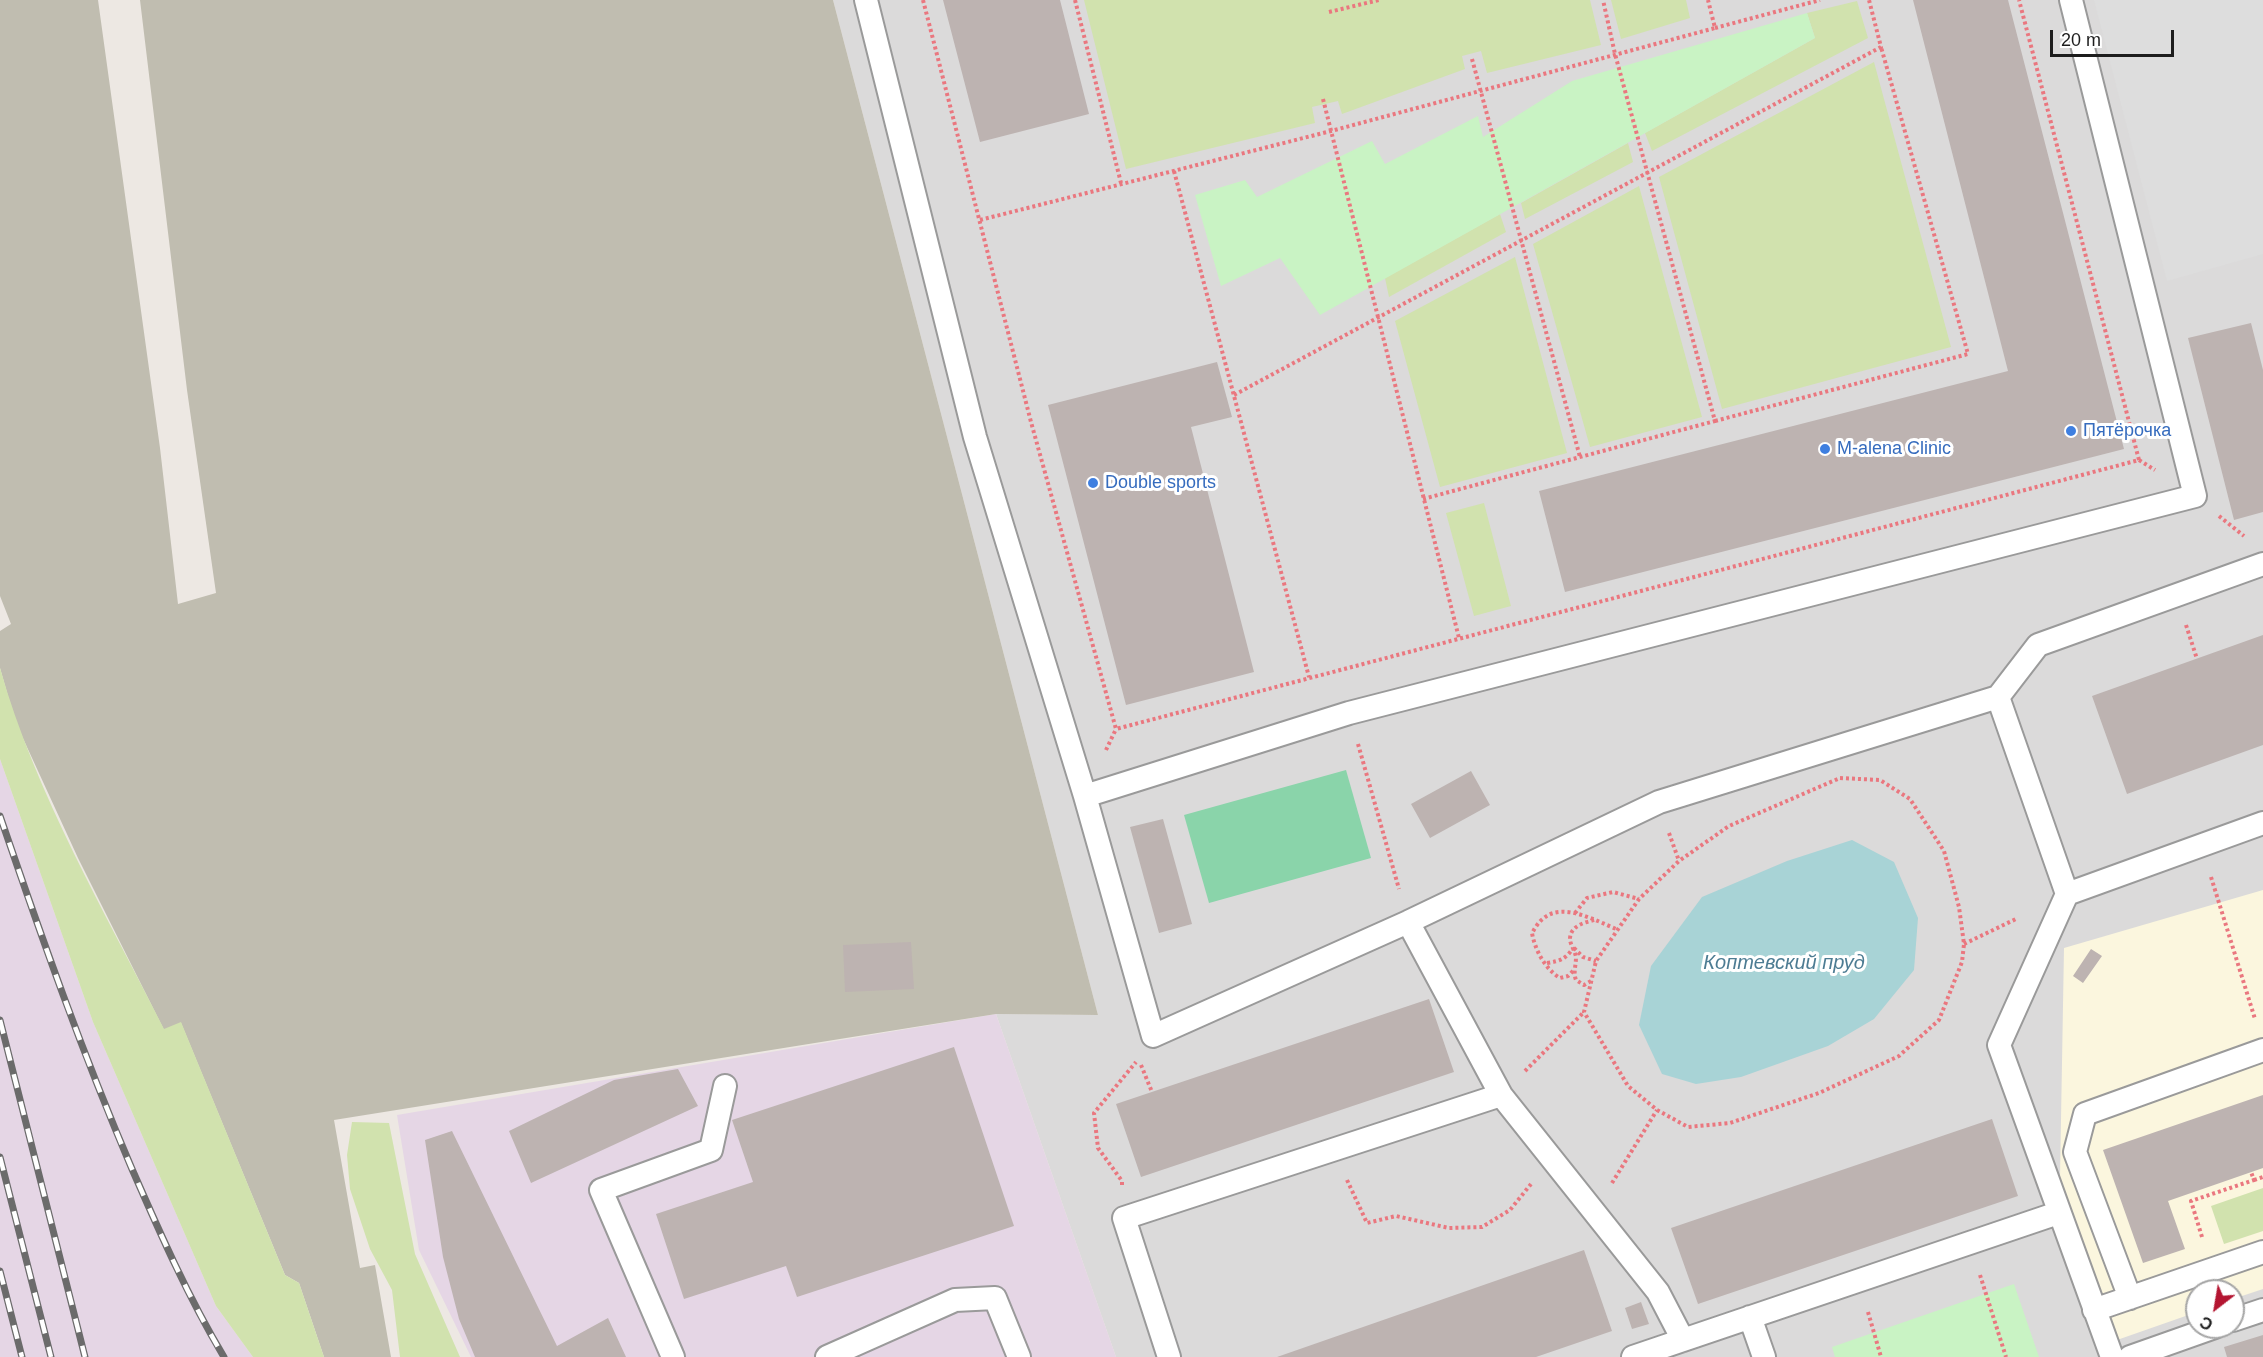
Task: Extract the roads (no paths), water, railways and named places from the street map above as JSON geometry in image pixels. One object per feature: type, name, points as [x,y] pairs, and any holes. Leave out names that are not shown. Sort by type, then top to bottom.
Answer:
[{"type":"lane","points":[[866,0],[975,437],[1085,796],[1153,1036],[1408,922],[1659,802],[1998,697],[2038,645],[2263,564]]},
{"type":"lane","points":[[1085,796],[1349,713],[2195,496],[2071,0]]},
{"type":"lane","points":[[1998,697],[2067,894],[1999,1045],[2112,1357]]},
{"type":"lane","points":[[2067,894],[2263,823]]},
{"type":"lane","points":[[1408,922],[1501,1095],[1658,1292],[1683,1340]]},
{"type":"lane","points":[[2130,1298],[2075,1152],[2085,1114],[2263,1050]]},
{"type":"lane","points":[[673,1357],[601,1190],[711,1150],[725,1086]]},
{"type":"lane","points":[[1169,1357],[1124,1218],[1501,1095]]},
{"type":"lane","points":[[1633,1357],[2058,1213]]},
{"type":"lane","points":[[2094,1310],[2263,1252]]},
{"type":"lane","points":[[827,1357],[955,1300],[994,1298],[1019,1357]]},
{"type":"lane","points":[[2245,1316],[2263,1310]]},
{"type":"lane","points":[[1750,1317],[1764,1357]]},
{"type":"lane","points":[[2130,1357],[2185,1337]]},
{"type":"water","name":"Коптевский пруд","points":[[1852,840],[1894,862],[1918,918],[1914,970],[1874,1019],[1828,1046],[1741,1077],[1696,1084],[1662,1074],[1639,1025],[1651,966],[1702,897],[1787,861]]},
{"type":"railway","points":[[0,816],[63,994],[114,1125],[175,1265],[224,1357]]},
{"type":"railway","points":[[0,1020],[85,1357]]},
{"type":"railway","points":[[0,1157],[51,1357]]},
{"type":"railway","points":[[0,1271],[22,1357]]},
{"type":"place","name":"Пятёрочка","points":[[2071,431]]},
{"type":"place","name":"M-alena Clinic","points":[[1825,449]]},
{"type":"place","name":"Double sports","points":[[1093,483]]}]
